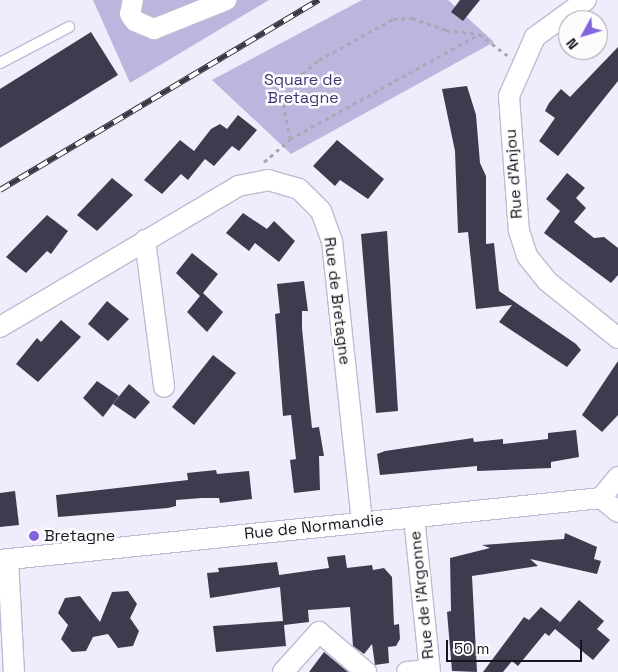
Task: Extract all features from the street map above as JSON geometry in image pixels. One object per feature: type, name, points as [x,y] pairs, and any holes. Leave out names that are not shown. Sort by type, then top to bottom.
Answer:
[{"type":"street","points":[[133,0],[130,14],[135,21],[154,29],[226,0]]},
{"type":"street","name":"Rue d'Anjou","points":[[586,0],[534,37],[520,66],[509,96],[519,231],[527,256],[547,280],[618,338]]},
{"type":"street","name":"Rue de Bretagne","points":[[0,327],[238,186],[268,180],[300,190],[320,211],[332,241],[362,521]]},
{"type":"street","points":[[145,240],[164,387]]},
{"type":"street","points":[[618,477],[601,498],[618,512]]},
{"type":"street","name":"Rue de Normandie","points":[[4,559],[601,498]]},
{"type":"street","name":"Rue de l'Argonne","points":[[414,517],[430,671]]},
{"type":"street","points":[[4,559],[14,672]]},
{"type":"street","points":[[283,672],[319,632],[366,672]]},
{"type":"street","points":[[407,672],[430,671]]},
{"type":"lane","points":[[0,63],[70,27]]},
{"type":"path","points":[[290,139],[285,96],[290,84],[319,60],[393,19],[412,18],[446,30],[479,34],[520,66]]},
{"type":"path","points":[[268,180],[263,160],[290,139],[479,34]]},
{"type":"green space","points":[[93,0],[269,0],[130,83]]},
{"type":"green space","name":"Square de Bretagne","points":[[362,0],[448,0],[494,42],[291,154],[212,80]]},
{"type":"building","points":[[460,0],[480,0],[463,21],[451,12]]},
{"type":"building","points":[[91,32],[118,75],[0,148],[0,89]]},
{"type":"building","points":[[618,47],[618,81],[558,156],[539,141],[555,118],[545,111],[549,103],[561,89],[570,97],[606,60],[608,60],[608,57]]},
{"type":"building","points":[[467,86],[476,115],[480,163],[486,176],[486,244],[494,243],[499,291],[576,344],[581,350],[567,367],[499,322],[512,305],[476,309],[468,232],[458,233],[455,151],[442,89]]},
{"type":"building","points":[[238,115],[257,130],[239,151],[232,146],[214,166],[205,159],[188,180],[181,174],[162,194],[144,180],[180,140],[194,151],[211,129],[220,124],[227,129]]},
{"type":"building","points":[[337,140],[384,179],[368,199],[340,180],[335,186],[313,166]]},
{"type":"building","points":[[567,173],[585,188],[576,198],[586,208],[574,222],[594,238],[604,237],[618,248],[618,275],[611,283],[544,233],[560,211],[546,199]]},
{"type":"building","points":[[112,178],[133,195],[97,231],[77,215]]},
{"type":"building","points":[[243,213],[267,229],[274,221],[295,241],[279,262],[255,243],[249,251],[226,233]]},
{"type":"building","points":[[47,215],[68,231],[51,254],[47,251],[26,273],[6,257]]},
{"type":"building","points":[[387,231],[398,411],[376,413],[361,234]]},
{"type":"building","points":[[192,253],[218,274],[203,293],[223,312],[207,332],[187,312],[200,296],[176,273]]},
{"type":"building","points":[[304,281],[308,311],[302,311],[302,328],[312,428],[319,427],[324,456],[319,456],[320,490],[294,493],[290,460],[296,459],[291,415],[283,416],[275,314],[280,313],[277,284]]},
{"type":"building","points":[[107,301],[129,319],[108,341],[88,324]]},
{"type":"building","points":[[61,320],[81,337],[38,382],[16,364],[37,338],[41,342]]},
{"type":"building","points":[[213,355],[236,373],[194,425],[172,407]]},
{"type":"building","points":[[618,361],[618,415],[602,432],[582,415]]},
{"type":"building","points":[[97,381],[119,396],[103,417],[83,398]]},
{"type":"building","points":[[129,384],[150,402],[135,419],[113,404]]},
{"type":"building","points":[[576,430],[579,457],[551,462],[551,468],[477,471],[477,466],[380,475],[377,454],[385,451],[473,438],[474,442],[503,439],[503,444],[548,439],[548,433]]},
{"type":"building","points":[[216,470],[217,474],[249,471],[252,499],[220,503],[219,498],[176,500],[176,506],[168,508],[58,517],[56,495],[188,480],[187,473]]},
{"type":"building","points":[[15,491],[19,525],[0,527],[0,493]]},
{"type":"building","points":[[565,533],[597,547],[594,559],[601,561],[597,574],[530,559],[538,566],[472,576],[477,672],[452,671],[447,612],[451,611],[450,558],[490,548],[482,545],[564,539]]},
{"type":"building","points":[[345,555],[347,568],[372,565],[373,570],[384,568],[392,577],[394,625],[399,624],[400,639],[396,646],[388,647],[389,663],[375,665],[372,644],[364,654],[353,646],[350,607],[308,610],[309,622],[284,625],[286,646],[216,652],[213,626],[283,621],[280,587],[210,598],[207,573],[219,572],[218,568],[277,562],[279,575],[329,568],[327,557]]},
{"type":"building","points":[[128,591],[137,604],[130,618],[139,631],[133,646],[118,648],[108,634],[93,637],[86,651],[72,652],[61,639],[68,625],[58,613],[65,598],[80,596],[100,622],[112,592]]},
{"type":"building","points":[[579,600],[604,621],[597,629],[610,640],[593,660],[555,629],[549,636],[545,633],[518,666],[512,661],[503,672],[483,672],[524,617],[529,620],[541,607],[560,622],[555,628]]},
{"type":"building","points":[[324,652],[348,672],[309,672]]},
{"type":"railway","points":[[0,190],[319,0]]},
{"type":"place","name":"Bretagne","points":[[34,536]]}]
